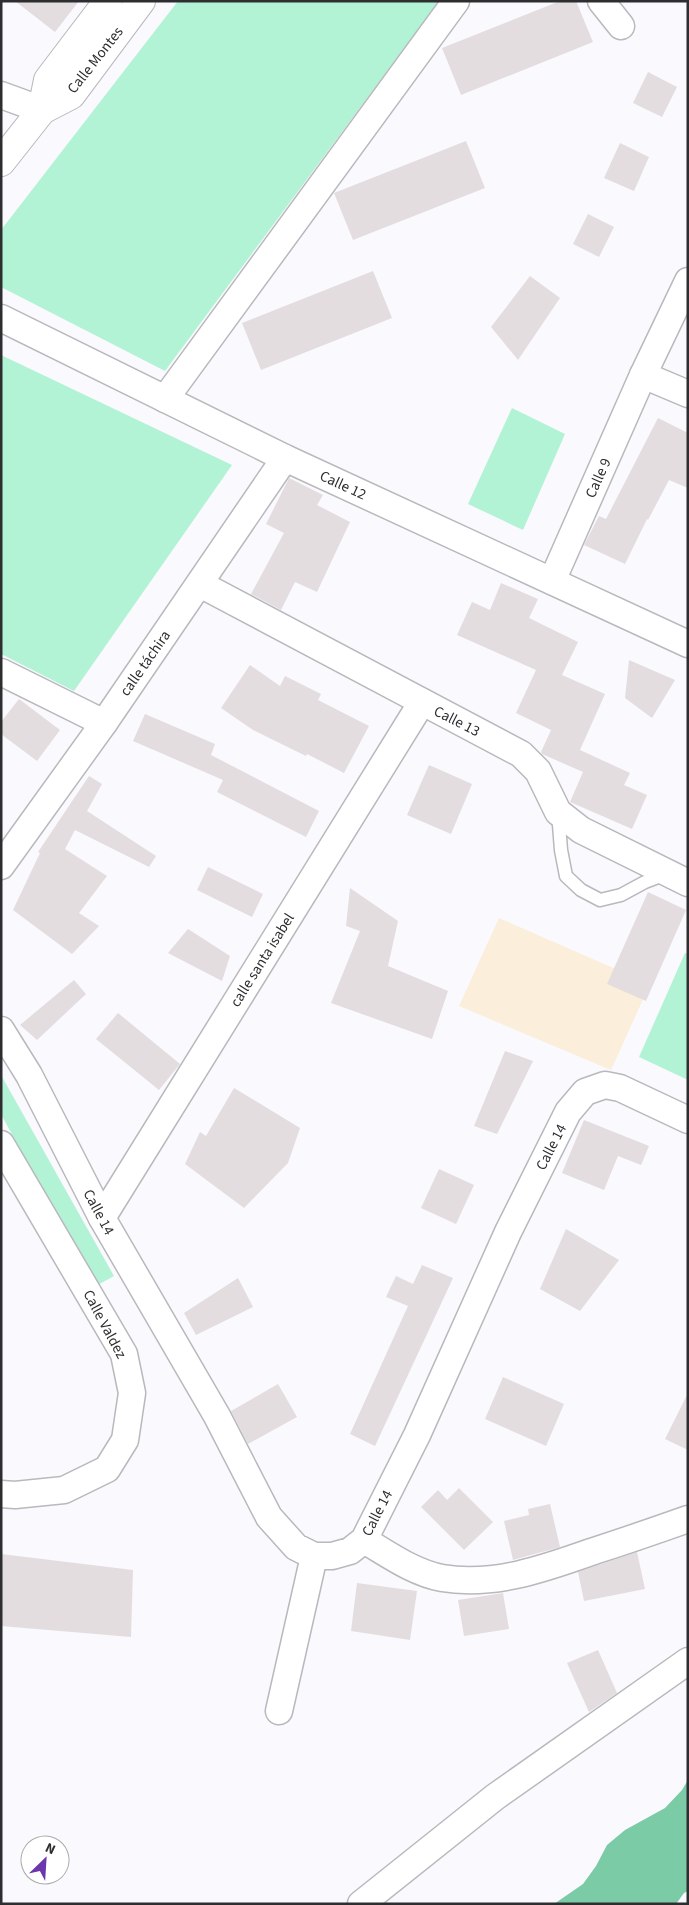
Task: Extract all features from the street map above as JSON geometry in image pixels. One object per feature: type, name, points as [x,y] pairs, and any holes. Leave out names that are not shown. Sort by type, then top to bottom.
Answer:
[{"type":"street","name":"Calle Montes","points":[[42,110],[48,80],[108,1]]},
{"type":"street","name":"Calle Montes","points":[[1,162],[42,110],[71,94],[141,1]]},
{"type":"street","points":[[165,398],[456,1]]},
{"type":"street","points":[[601,1],[621,26]]},
{"type":"street","points":[[1,95],[42,110]]},
{"type":"street","name":"Calle 9","points":[[552,581],[688,281]]},
{"type":"street","name":"Calle 12","points":[[1,318],[286,458],[688,644]]},
{"type":"street","points":[[644,375],[688,394]]},
{"type":"street","name":"calle táchira","points":[[1,866],[104,723],[286,458]]},
{"type":"street","name":"Calle 13","points":[[200,584],[521,754],[538,771],[558,812],[581,830],[678,878]]},
{"type":"street","points":[[1,672],[104,723]]},
{"type":"street","name":"calle santa isabel","points":[[102,1218],[422,702]]},
{"type":"street","name":"Calle 14","points":[[1,1030],[29,1075],[102,1218],[216,1416],[269,1517],[296,1547],[314,1556],[332,1556],[350,1551],[364,1540],[417,1435],[508,1232],[568,1112],[585,1092],[605,1085],[620,1088],[688,1120]]},
{"type":"street","name":"Calle Valdez","points":[[1,1144],[124,1354],[132,1393],[125,1440],[107,1469],[64,1490],[14,1495],[1,1494]]},
{"type":"street","points":[[364,1540],[421,1572],[441,1578],[483,1580],[514,1576],[544,1568],[688,1519]]},
{"type":"street","points":[[279,1711],[314,1556]]},
{"type":"street","points":[[361,1904],[494,1797],[688,1661]]},
{"type":"lane","points":[[558,812],[561,850],[566,876],[581,890],[600,900],[620,895],[646,882],[678,878]]},
{"type":"shaded area","points":[[499,918],[650,984],[611,1070],[459,1006]]},
{"type":"green space","points":[[178,1],[439,1],[165,371],[1,287],[1,230]]},
{"type":"green space","points":[[1,355],[232,465],[74,691],[1,654]]},
{"type":"green space","points":[[512,408],[565,434],[523,530],[468,504]]},
{"type":"green space","points":[[685,953],[688,954],[688,1080],[639,1057]]},
{"type":"green space","points":[[1,1075],[114,1276],[94,1287],[1,1114]]},
{"type":"green space","points":[[688,1780],[688,1891],[684,1893],[676,1904],[554,1904],[583,1884],[596,1866],[607,1845],[625,1830],[665,1808],[682,1790]]},
{"type":"building","points":[[15,1],[79,1],[55,32]]},
{"type":"building","points":[[560,1],[576,1],[593,42],[461,95],[442,48]]},
{"type":"building","points":[[648,72],[677,87],[662,117],[633,103]]},
{"type":"building","points":[[466,141],[485,188],[353,240],[334,193]]},
{"type":"building","points":[[620,143],[649,157],[634,191],[604,178]]},
{"type":"building","points":[[588,214],[614,227],[599,257],[573,244]]},
{"type":"building","points":[[373,271],[392,318],[261,370],[242,323]]},
{"type":"building","points":[[530,276],[560,298],[518,360],[491,327]]},
{"type":"building","points":[[658,418],[688,433],[688,488],[669,480],[625,564],[584,545],[599,516],[606,519]]},
{"type":"building","points":[[289,478],[323,495],[317,505],[350,522],[317,592],[295,582],[281,610],[251,594],[284,533],[266,524]]},
{"type":"building","points":[[501,583],[538,599],[529,618],[578,642],[562,675],[605,694],[580,750],[630,773],[624,785],[647,795],[632,829],[570,802],[583,772],[542,754],[541,752],[551,730],[516,713],[536,670],[457,635],[472,602],[490,610]]},
{"type":"building","points":[[629,660],[675,680],[652,718],[625,698]]},
{"type":"building","points":[[250,665],[280,686],[285,676],[321,694],[318,700],[369,726],[344,773],[253,730],[221,708]]},
{"type":"building","points":[[19,699],[60,730],[37,761],[1,734],[1,722]]},
{"type":"building","points":[[145,714],[215,744],[211,755],[319,811],[306,837],[217,792],[223,780],[133,741]]},
{"type":"building","points":[[429,765],[472,784],[451,834],[407,815]]},
{"type":"building","points":[[89,776],[102,784],[87,811],[156,856],[149,867],[75,830],[65,849],[107,876],[79,913],[99,926],[72,954],[13,910],[40,853],[38,852]]},
{"type":"building","points":[[208,867],[263,894],[252,917],[197,890]]},
{"type":"building","points":[[350,888],[398,921],[388,966],[448,991],[432,1039],[331,1003],[360,931],[346,926]]},
{"type":"building","points":[[648,892],[686,910],[646,1001],[607,984]]},
{"type":"building","points":[[188,929],[230,956],[222,981],[168,953]]},
{"type":"building","points":[[74,980],[86,994],[37,1040],[20,1025]]},
{"type":"building","points":[[118,1013],[180,1064],[159,1090],[96,1039]]},
{"type":"building","points":[[505,1051],[533,1061],[497,1134],[474,1126]]},
{"type":"building","points":[[234,1088],[300,1128],[288,1163],[244,1208],[185,1164],[200,1132],[206,1136]]},
{"type":"building","points":[[584,1120],[649,1146],[641,1165],[618,1156],[604,1190],[562,1173]]},
{"type":"building","points":[[439,1169],[474,1185],[456,1224],[421,1208]]},
{"type":"building","points":[[566,1229],[619,1260],[580,1311],[540,1289]]},
{"type":"building","points":[[422,1265],[453,1278],[375,1446],[350,1434],[408,1306],[386,1297],[396,1276],[413,1284]]},
{"type":"building","points":[[238,1278],[253,1307],[196,1335],[184,1313]]},
{"type":"building","points":[[503,1377],[564,1404],[546,1446],[485,1419]]},
{"type":"building","points":[[278,1384],[297,1417],[248,1444],[231,1411]]},
{"type":"building","points":[[688,1393],[688,1450],[665,1439]]},
{"type":"building","points":[[459,1488],[493,1522],[464,1550],[421,1507],[438,1490],[447,1500]]},
{"type":"building","points":[[550,1504],[560,1547],[513,1560],[504,1521],[529,1515],[528,1509]]},
{"type":"building","points":[[637,1552],[645,1589],[584,1601],[578,1572]]},
{"type":"building","points":[[1,1554],[133,1570],[131,1637],[1,1626]]},
{"type":"building","points":[[357,1583],[417,1591],[410,1640],[351,1631]]},
{"type":"building","points":[[503,1593],[509,1629],[464,1636],[458,1600]]},
{"type":"building","points":[[598,1650],[617,1693],[589,1712],[567,1663]]}]
